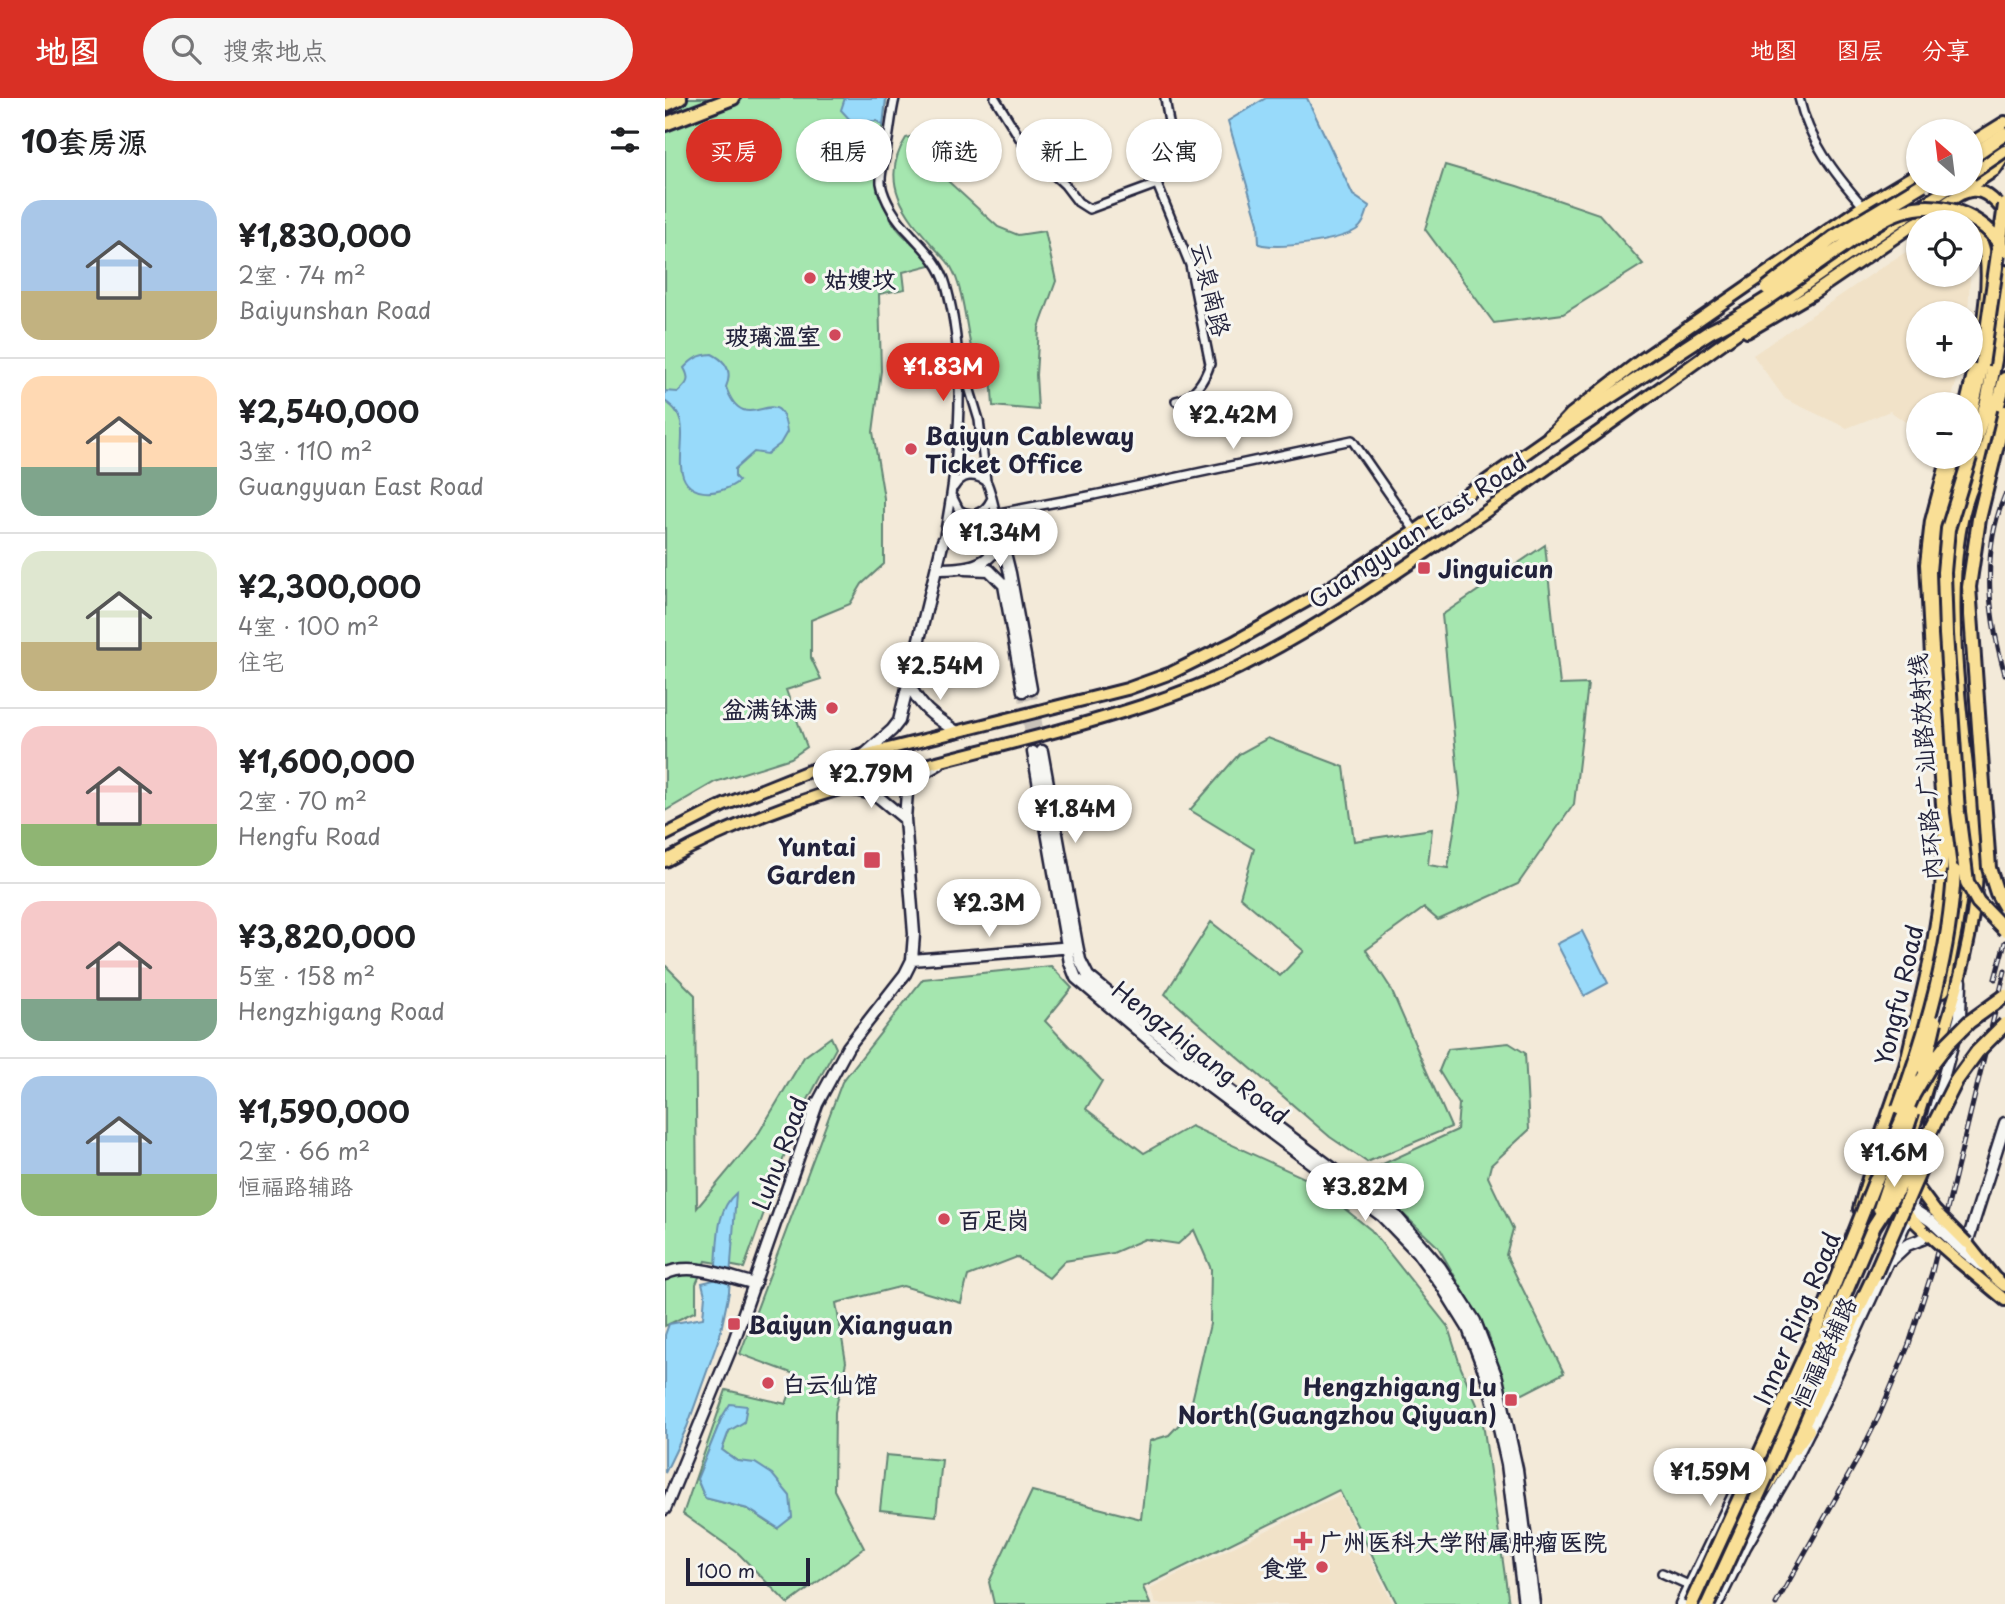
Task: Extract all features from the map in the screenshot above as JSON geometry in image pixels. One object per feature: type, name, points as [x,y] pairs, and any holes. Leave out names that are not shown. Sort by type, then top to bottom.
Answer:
[{"type":"highway","points":[[665,105],[680,98]]},
{"type":"highway","points":[[665,124],[733,98]]},
{"type":"highway","points":[[1983,150],[2005,134]]},
{"type":"highway","points":[[1550,436],[1711,331],[1833,238],[1906,196]]},
{"type":"highway","points":[[1976,392],[1985,349],[2005,205]]},
{"type":"highway","points":[[1711,331],[1742,315],[1867,230],[1902,211],[1930,207],[1960,212],[1988,229],[2005,250]]},
{"type":"highway","points":[[1983,412],[1998,343],[2005,272]]},
{"type":"highway","points":[[1975,479],[2005,379]]},
{"type":"highway","points":[[2005,412],[1977,527],[1969,587],[1989,869],[2005,908]]},
{"type":"highway","name":"内环路-广汕路放射线","points":[[1855,1227],[1921,1045],[1945,949],[1951,910],[1954,850],[1940,701],[1932,563],[1940,509],[1952,469]]},
{"type":"highway","points":[[1966,469],[1948,529],[1944,572],[1962,862],[1967,881],[1978,902],[2005,930]]},
{"type":"highway","points":[[1874,1226],[1907,1127],[1943,990],[1960,899],[1971,802]]},
{"type":"highway","name":"Inner Ring Road","points":[[1692,1604],[1813,1338],[1855,1227],[1902,1120],[1930,1066],[1969,1022],[2005,996]]},
{"type":"highway","points":[[1874,1226],[1914,1164],[1956,1081],[1977,1052],[2005,1024]]},
{"type":"highway","points":[[1762,1494],[1794,1444],[1834,1361],[1905,1206],[1956,1081]]},
{"type":"highway","name":"Inner Ring Road","points":[[1708,1604],[1770,1469],[1874,1226]]},
{"type":"highway","points":[[1683,1604],[1728,1520]]},
{"type":"main road","points":[[1983,136],[2005,122]]},
{"type":"main road","points":[[1983,154],[1996,149],[2001,152],[2003,158],[1995,170],[1983,176]]},
{"type":"main road","points":[[1983,166],[2005,152]]},
{"type":"main road","name":"Guangyuan East Road","points":[[665,835],[724,805],[809,771],[1102,697],[1171,673],[1294,610],[1415,531],[1550,436],[1600,390],[1863,206],[1906,180]]},
{"type":"main road","points":[[1873,200],[1906,191]]},
{"type":"main road","points":[[1983,193],[1992,197],[2005,213]]},
{"type":"main road","points":[[1769,271],[1906,195]]},
{"type":"main road","name":"Guangyuan East Road","points":[[665,862],[705,840],[762,815],[842,788],[1159,701],[1267,652],[1399,570],[1798,288],[1924,204],[1940,196]]},
{"type":"main road","points":[[1932,210],[1948,196]]},
{"type":"main road","points":[[1716,348],[1801,300],[1906,230]]},
{"type":"main road","points":[[1986,278],[2005,239]]},
{"type":"main road","points":[[1969,392],[1979,344],[1986,278],[1987,263],[1983,247]]},
{"type":"main road","name":"Yongfu Road","points":[[1762,1494],[1805,1406],[1892,1191],[1961,974],[1970,931],[1977,872],[1959,675],[1955,590],[1958,546],[1975,479],[2003,432]]},
{"type":"main road","name":"Yongfu Road","points":[[1945,469],[1931,521],[1926,564],[1944,828],[1941,891],[1931,955],[1912,1040],[1882,1132],[1884,1170],[1900,1203],[1910,1211],[1930,1237],[1962,1251],[2005,1300]]},
{"type":"main road","points":[[864,755],[899,721],[943,541],[953,529],[968,522],[981,523],[1002,537],[1027,690],[1004,585],[989,570],[937,569]]},
{"type":"main road","points":[[965,569],[993,555],[1002,537]]},
{"type":"main road","points":[[909,684],[916,700],[925,710],[957,732]]},
{"type":"main road","name":"Hengzhigang Road","points":[[1037,751],[1072,947],[1073,971],[1084,987],[1167,1055],[1382,1216],[1416,1252],[1442,1286],[1468,1328],[1489,1384],[1507,1464],[1524,1604]]},
{"type":"main road","points":[[944,761],[920,775],[907,792],[905,819],[914,934],[912,960],[1072,947]]},
{"type":"main road","points":[[842,788],[876,794],[905,819]]},
{"type":"main road","name":"Hengzhigang Road","points":[[1072,947],[1097,984],[1207,1075],[1396,1216],[1440,1267],[1475,1321],[1494,1366],[1517,1469],[1534,1604]]},
{"type":"main road","name":"Luhu Road","points":[[665,1509],[734,1341],[826,1085],[848,1047],[905,974],[912,960]]},
{"type":"main road","name":"恒福路辅路","points":[[1717,1604],[1809,1430],[1910,1211],[1960,1016],[1961,974]]},
{"type":"main road","points":[[1962,1251],[2005,1124]]},
{"type":"main road","points":[[1692,1604],[1694,1588],[1744,1489],[1820,1315],[1855,1227],[1882,1132]]},
{"type":"main road","points":[[1907,1150],[1917,1188],[1933,1216],[1962,1251],[2005,1286]]},
{"type":"main road","points":[[1855,1227],[1886,1206],[1900,1203]]},
{"type":"main road","name":"Yongfu Road","points":[[1910,1211],[1933,1216]]},
{"type":"main road","points":[[1885,1268],[1907,1245],[1930,1237]]},
{"type":"main road","points":[[665,1274],[676,1269],[695,1269],[755,1284]]},
{"type":"main road","name":"恒福路辅路","points":[[1683,1604],[1694,1588],[1769,1428]]},
{"type":"main road","points":[[1708,1604],[1762,1494],[1809,1430]]},
{"type":"street","points":[[895,98],[881,181],[900,223],[937,262],[953,314],[957,347],[958,425],[952,494],[943,541]]},
{"type":"street","points":[[995,98],[1027,150],[1065,185],[1078,202],[1089,209],[1157,184],[1175,160],[1165,98]]},
{"type":"street","points":[[1798,98],[1815,141],[1833,172],[1863,206]]},
{"type":"street","name":"云泉南路","points":[[1157,184],[1191,265],[1210,363],[1201,383],[1181,401],[1176,401]]},
{"type":"street","points":[[957,347],[979,420],[986,481]]},
{"type":"street","points":[[995,514],[1352,440],[1415,531]]},
{"type":"street","points":[[991,500],[983,511],[970,515],[959,510],[952,494],[956,483],[967,476],[980,477],[986,481],[990,487],[1002,537]]},
{"type":"street","points":[[1744,1489],[1762,1494]]},
{"type":"street","points":[[1662,1573],[1694,1588]]},
{"type":"shaded area","points":[[1906,252],[1906,287],[1969,287],[1969,301],[1906,301],[1906,378],[1958,378],[1953,392],[1906,392],[1906,422],[1890,411],[1847,428],[1785,399],[1753,355]]},
{"type":"shaded area","name":"广州医科大学附属肿瘤医院","points":[[1339,1495],[1393,1604],[1156,1604],[1150,1588]]},
{"type":"green space","points":[[665,98],[886,98],[883,119],[796,119],[796,182],[878,182],[882,201],[898,230],[934,264],[903,272],[905,289],[879,294],[881,371],[873,432],[884,498],[884,564],[862,584],[850,604],[811,620],[811,658],[821,679],[786,690],[807,747],[791,758],[715,782],[665,811]]},
{"type":"green space","points":[[906,138],[906,182],[949,182],[998,227],[1018,235],[1045,231],[1056,281],[1039,328],[1036,375],[1038,410],[993,406],[990,359],[973,356],[962,298],[951,267],[913,222],[899,197],[894,169]]},
{"type":"green space","points":[[1445,165],[1599,214],[1643,264],[1563,314],[1494,323],[1425,229]]},
{"type":"green space","points":[[1545,545],[1560,685],[1588,684],[1574,804],[1518,884],[1438,920],[1424,908],[1366,950],[1390,987],[1451,1127],[1367,1162],[1330,1137],[1165,994],[1211,922],[1280,976],[1304,951],[1240,897],[1254,849],[1190,810],[1239,754],[1268,738],[1344,767],[1354,841],[1432,829],[1428,865],[1448,868],[1460,794],[1442,615]]},
{"type":"green space","points":[[665,965],[695,995],[697,1208],[757,1136],[804,1057],[831,1037],[836,1048],[798,1118],[744,1268],[706,1261],[696,1284],[696,1311],[665,1326]]},
{"type":"green space","points":[[1051,966],[1072,988],[1045,1021],[1102,1081],[1086,1109],[1144,1153],[1191,1126],[1309,1180],[1371,1230],[1448,1327],[1461,1368],[1482,1416],[1509,1604],[1397,1604],[1339,1490],[1143,1587],[1150,1604],[994,1604],[989,1582],[1032,1491],[1141,1519],[1150,1441],[1169,1435],[1189,1414],[1210,1324],[1211,1269],[1194,1230],[1178,1244],[1145,1239],[1113,1253],[1065,1261],[1049,1278],[1017,1257],[968,1276],[961,1303],[903,1286],[836,1303],[846,1362],[835,1412],[834,1490],[864,1548],[788,1604],[738,1553],[683,1514],[726,1390],[786,1404],[797,1375],[740,1354],[842,1082],[923,979]],"holes":[[[722,1417],[729,1431],[722,1450],[737,1461],[755,1464],[777,1528],[748,1509],[705,1498],[697,1479]]]},
{"type":"green space","points":[[1509,1043],[1525,1053],[1529,1130],[1491,1165],[1488,1177],[1513,1229],[1506,1255],[1564,1373],[1523,1394],[1506,1392],[1488,1334],[1438,1247],[1361,1174],[1457,1130],[1459,1104],[1439,1071],[1448,1049]]},
{"type":"green space","points":[[886,1455],[942,1460],[936,1516],[880,1510]]},
{"type":"water","points":[[845,98],[886,98],[884,119],[849,119],[841,110]]},
{"type":"water","points":[[1266,98],[1307,98],[1353,195],[1369,206],[1359,228],[1336,238],[1308,243],[1280,246],[1259,244],[1258,223],[1228,121]]},
{"type":"water","points":[[712,354],[727,367],[729,376],[726,387],[734,403],[743,410],[770,407],[777,409],[783,416],[787,432],[780,444],[767,454],[754,452],[735,469],[735,477],[739,481],[722,490],[703,492],[688,485],[683,477],[681,422],[679,415],[665,401],[665,391],[678,392],[687,382],[684,368],[703,355]]},
{"type":"water","points":[[1582,931],[1608,983],[1584,996],[1557,944]]},
{"type":"water","points":[[736,1193],[729,1292],[720,1335],[687,1427],[665,1473],[665,1335],[669,1324],[703,1318],[705,1295],[702,1283],[714,1280],[720,1222],[723,1211]]},
{"type":"water","points":[[730,1404],[747,1406],[744,1422],[729,1431],[722,1450],[737,1461],[755,1463],[772,1474],[790,1496],[792,1517],[778,1528],[748,1509],[705,1498],[697,1479]]},
{"type":"tunnel","points":[[1031,689],[1042,751]]},
{"type":"tunnel","points":[[1023,691],[1033,752]]},
{"type":"railway","points":[[2005,495],[1997,517],[1990,561],[1994,630],[2005,674]]},
{"type":"railway","points":[[1995,979],[2005,942]]},
{"type":"railway","points":[[1776,1604],[1856,1462],[1909,1344],[1932,1272],[2005,971]]},
{"type":"place","name":"姑嫂坟","points":[[810,278]]},
{"type":"place","name":"玻璃温室","points":[[835,335]]},
{"type":"place","name":"Baiyun Cableway Ticket Office","points":[[911,449]]},
{"type":"place","name":"Jinguicun","points":[[1424,568]]},
{"type":"place","name":"盆满钵满","points":[[832,708]]},
{"type":"place","name":"Yuntai Garden","points":[[872,860]]},
{"type":"place","name":"百足岗","points":[[944,1219]]},
{"type":"place","name":"Baiyun Xianguan","points":[[734,1324]]},
{"type":"place","name":"白云仙馆","points":[[768,1383]]},
{"type":"place","name":"Hengzhigang Lu North(Guangzhou Qiyuan)","points":[[1511,1400]]},
{"type":"place","name":"广州医科大学附属肿瘤医院","points":[[1303,1541]]},
{"type":"place","name":"食堂","points":[[1322,1567]]}]
